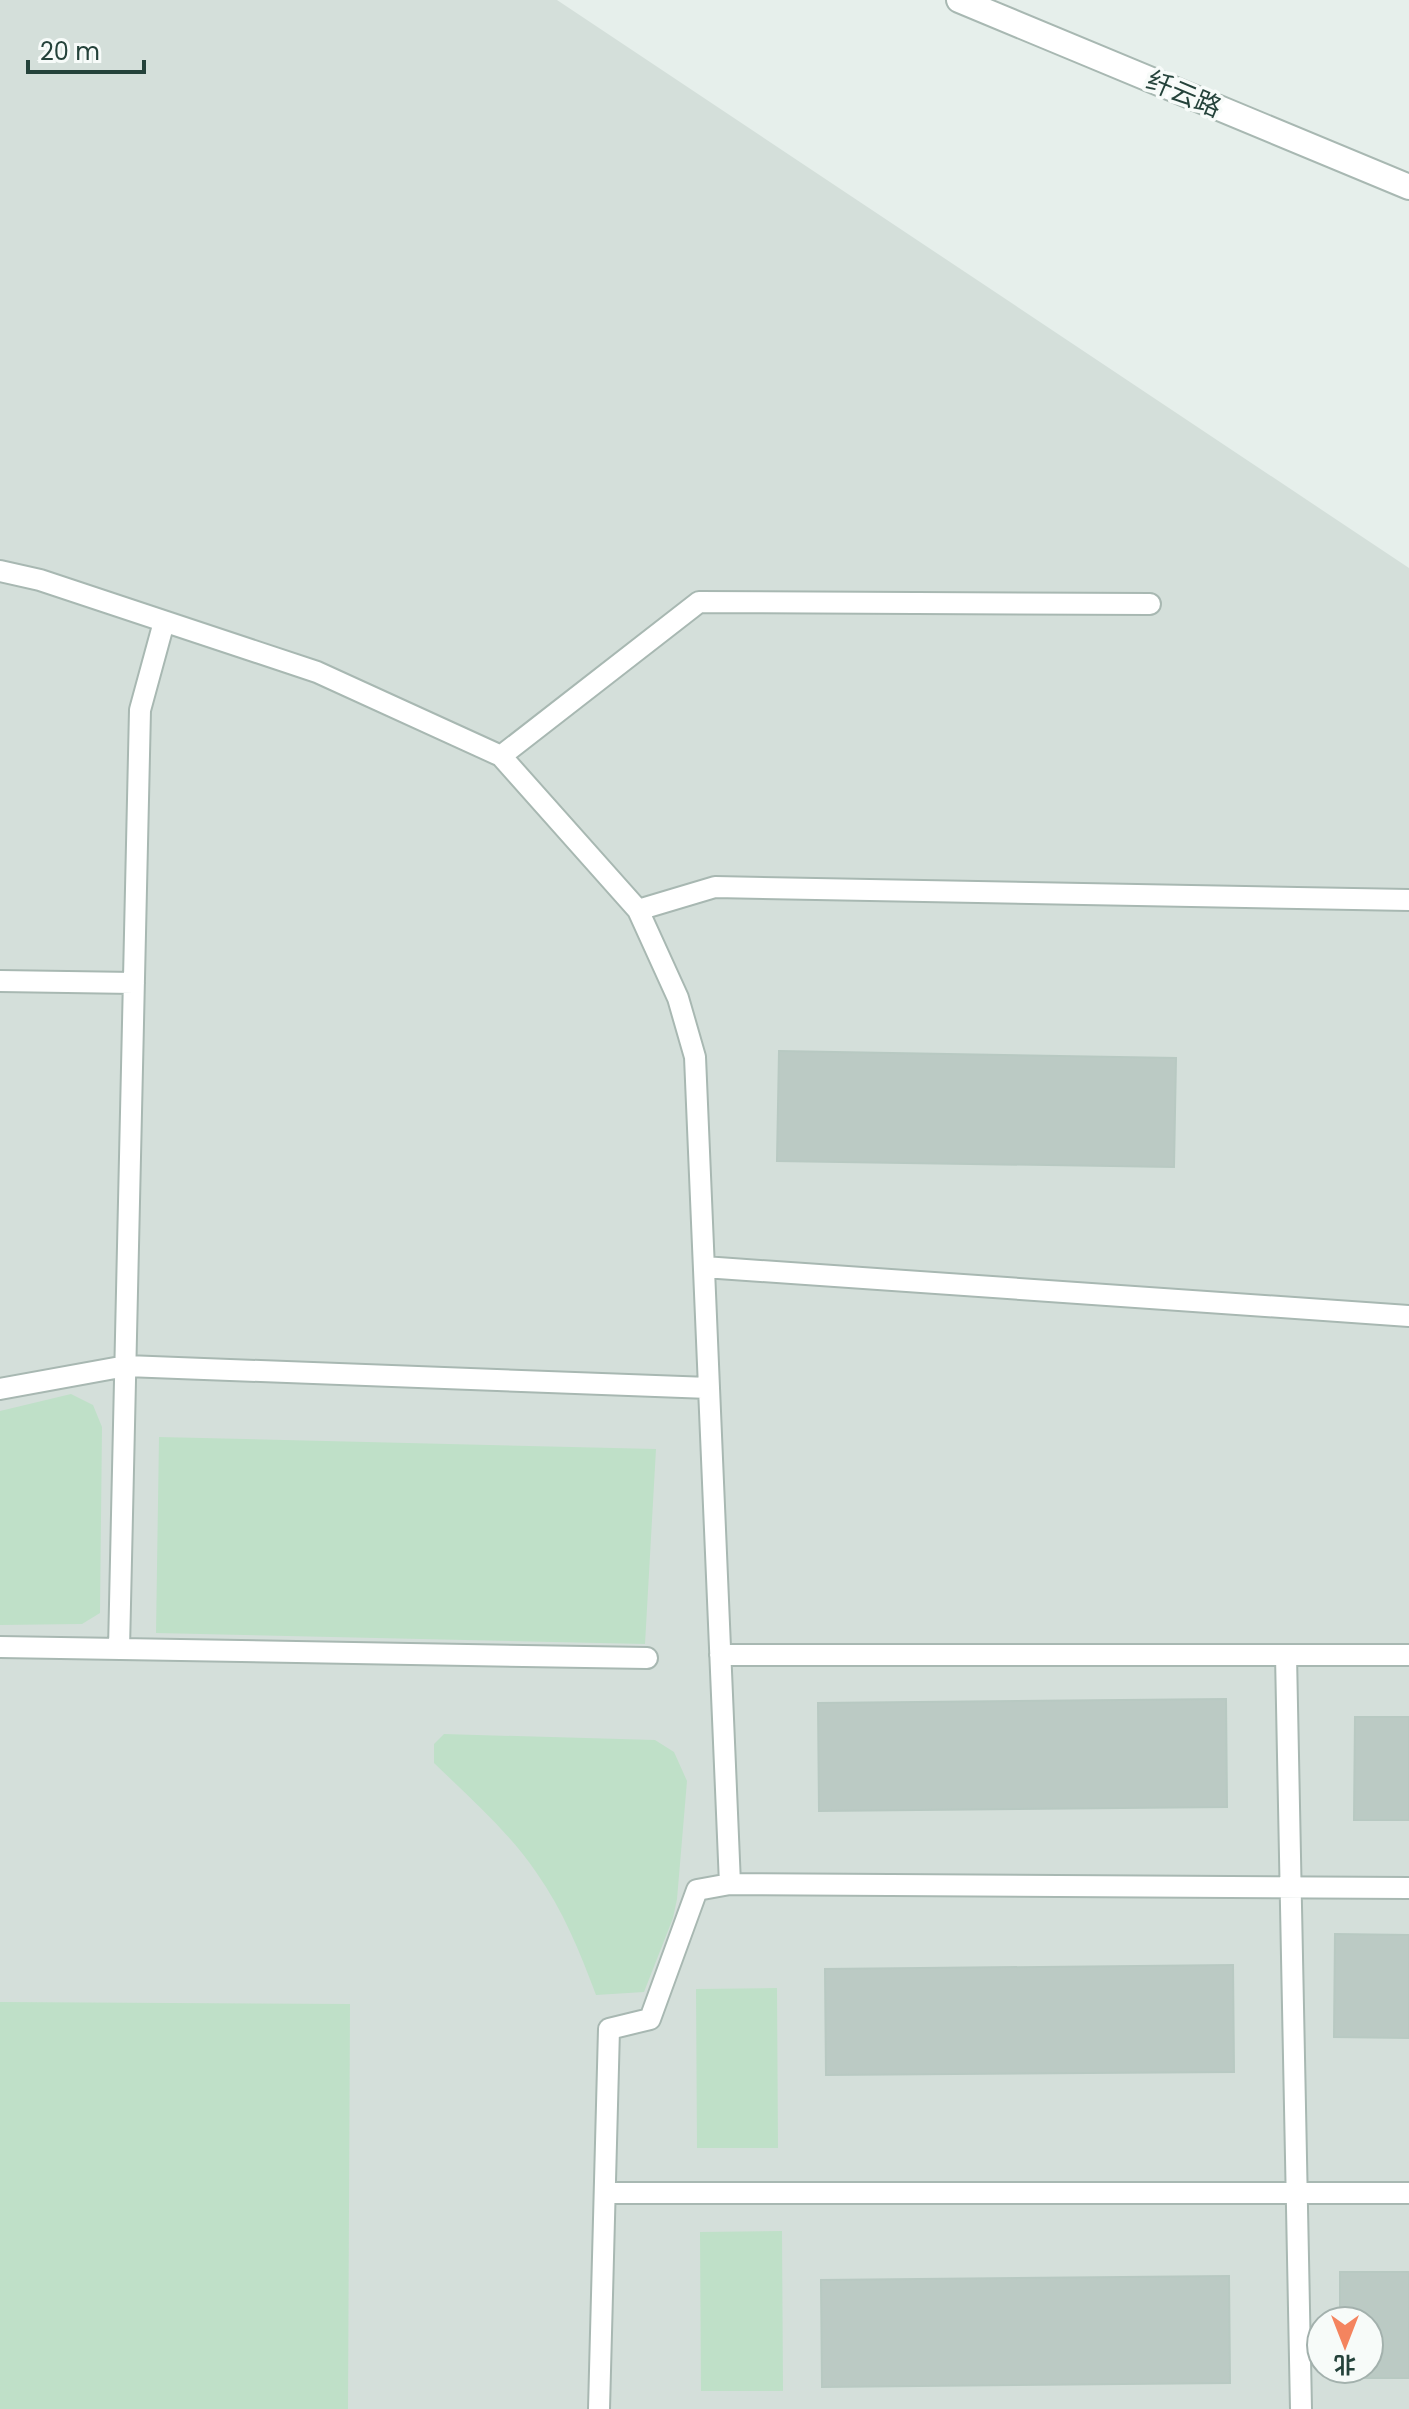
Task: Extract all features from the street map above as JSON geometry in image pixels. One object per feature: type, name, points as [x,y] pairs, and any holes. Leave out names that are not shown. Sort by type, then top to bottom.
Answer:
[{"type":"street","name":"纤云路","points":[[959,0],[1409,187]]},
{"type":"lane","points":[[0,571],[40,580],[317,672],[501,756],[638,910],[678,998],[695,1057],[730,1884]]},
{"type":"lane","points":[[501,756],[699,602],[1150,604]]},
{"type":"lane","points":[[119,1649],[140,710],[164,622]]},
{"type":"lane","points":[[638,910],[715,887],[1409,900]]},
{"type":"lane","points":[[0,981],[134,983]]},
{"type":"lane","points":[[704,1267],[1409,1316]]},
{"type":"lane","points":[[0,1389],[126,1366],[709,1388]]},
{"type":"lane","points":[[0,1647],[647,1658]]},
{"type":"lane","points":[[720,1655],[1409,1655]]},
{"type":"lane","points":[[1286,1655],[1301,2409]]},
{"type":"lane","points":[[599,2409],[609,2029],[650,2019],[697,1890],[730,1884],[1409,1888]]},
{"type":"lane","points":[[605,2193],[1409,2193]]},
{"type":"shaded area","points":[[0,0],[557,0],[1409,568],[1409,2409],[0,2409]]},
{"type":"green space","points":[[71,1394],[93,1405],[102,1427],[100,1613],[82,1624],[0,1625],[0,1411]]},
{"type":"green space","points":[[159,1437],[656,1449],[645,1644],[156,1633]]},
{"type":"green space","points":[[444,1734],[655,1740],[674,1752],[687,1781],[677,1899],[673,1918],[644,1992],[596,1995],[555,1901],[536,1872],[501,1828],[434,1763],[434,1744]]},
{"type":"green space","points":[[777,1988],[778,2148],[697,2148],[696,1989]]},
{"type":"green space","points":[[0,2002],[350,2004],[348,2409],[0,2409]]},
{"type":"green space","points":[[782,2231],[783,2391],[701,2391],[700,2232]]},
{"type":"building","points":[[779,1051],[1176,1058],[1174,1167],[777,1161]]},
{"type":"building","points":[[1226,1699],[1227,1807],[819,1811],[818,1703]]},
{"type":"building","points":[[1355,1717],[1409,1717],[1409,1820],[1354,1820]]},
{"type":"building","points":[[1335,1934],[1409,1935],[1409,2038],[1334,2037]]},
{"type":"building","points":[[1233,1965],[1234,2072],[826,2075],[825,1969]]},
{"type":"building","points":[[1340,2272],[1409,2272],[1409,2378],[1385,2378],[1385,2305],[1340,2305]]},
{"type":"building","points":[[1229,2276],[1230,2383],[822,2387],[821,2280]]}]
